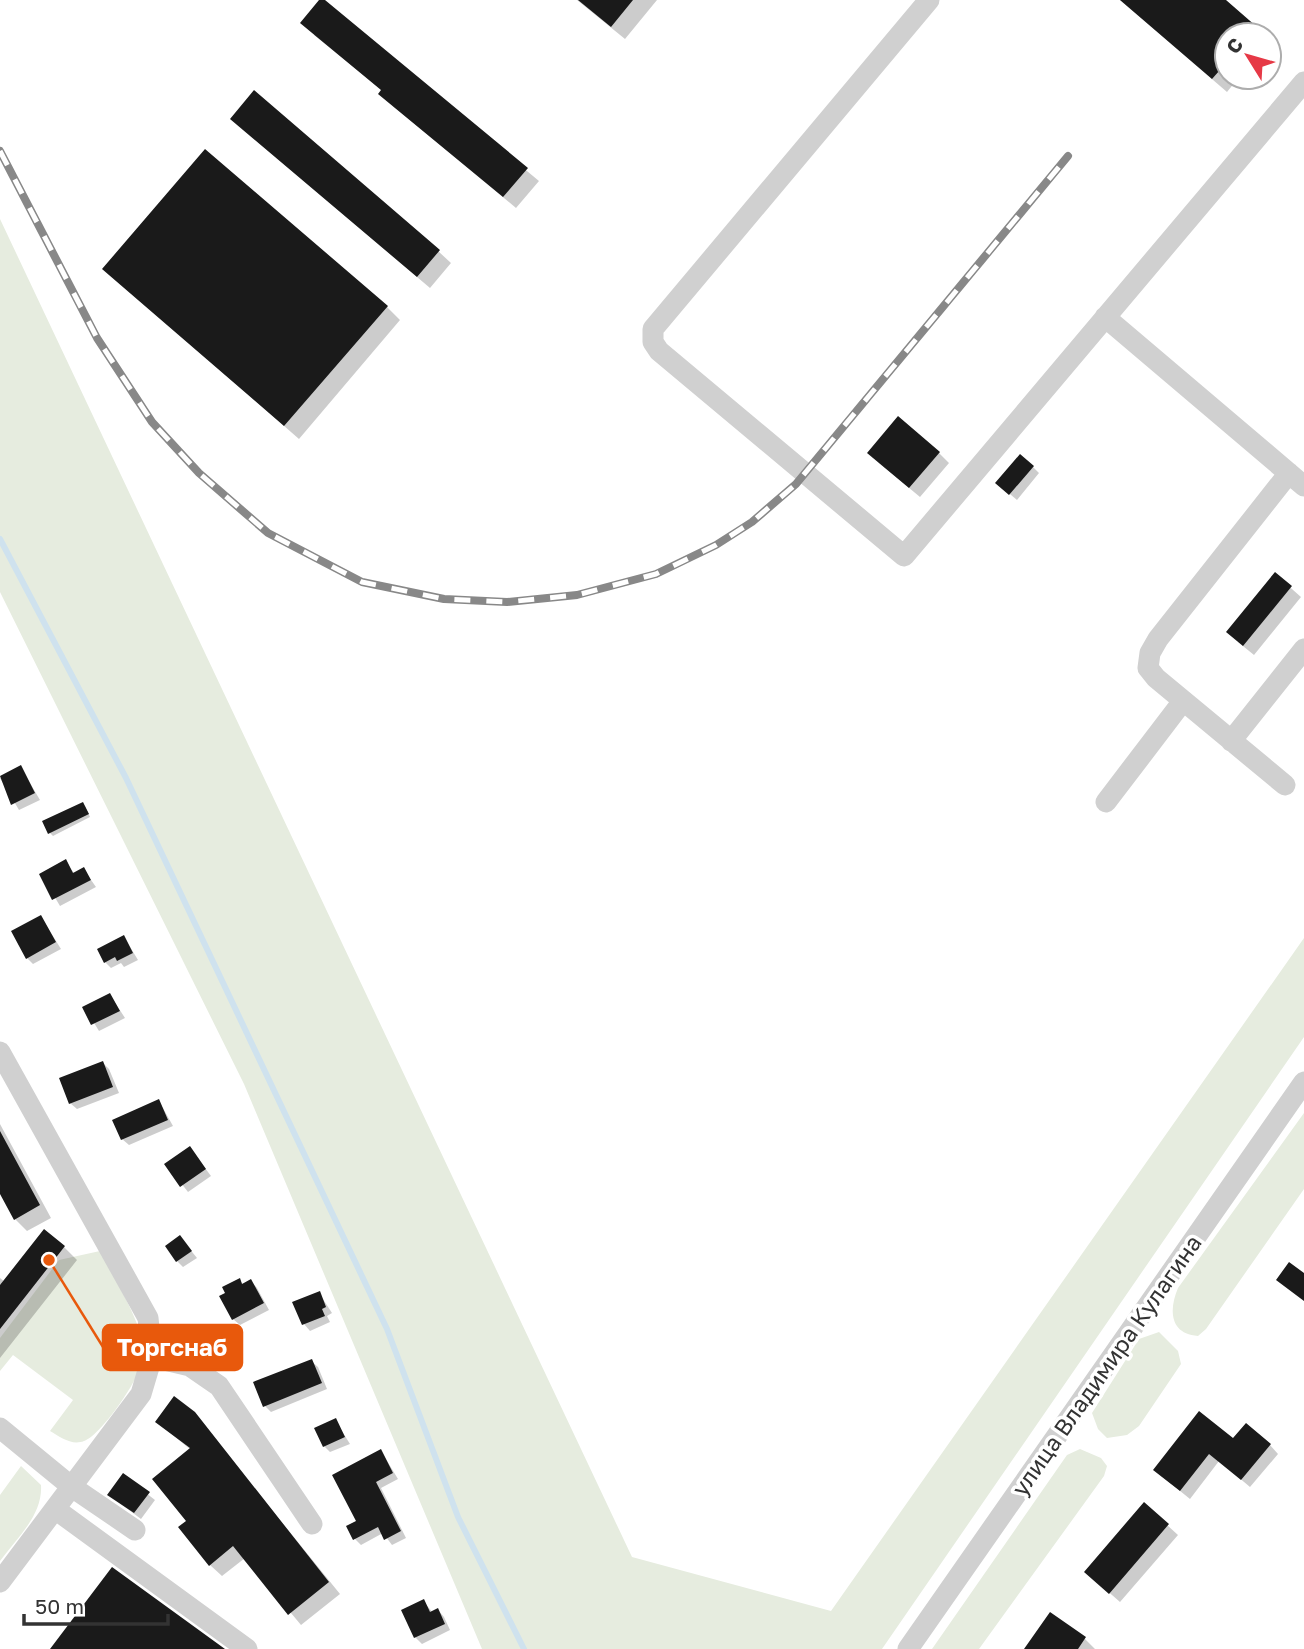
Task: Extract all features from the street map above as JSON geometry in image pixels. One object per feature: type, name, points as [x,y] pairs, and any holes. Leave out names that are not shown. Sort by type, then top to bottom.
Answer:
[{"type":"street","points":[[929,0],[660,317],[653,329],[653,342],[659,351],[904,556],[1304,82]]},
{"type":"street","points":[[1105,317],[1297,480],[1150,653],[1148,668],[1183,701],[1285,785]]},
{"type":"street","points":[[1231,741],[1304,649]]},
{"type":"street","points":[[1106,802],[1183,701]]},
{"type":"street","points":[[0,1052],[148,1318],[152,1356],[141,1394],[0,1581]]},
{"type":"street","name":"улица Владимира Кулагина","points":[[908,1649],[1304,1082]]},
{"type":"street","points":[[152,1356],[190,1366],[219,1386],[312,1524]]},
{"type":"street","points":[[0,1428],[72,1487],[135,1530]]},
{"type":"street","points":[[55,1509],[247,1649]]},
{"type":"shaded area","points":[[0,219],[632,1557],[831,1611],[1304,938],[1304,1037],[882,1649],[482,1649],[244,1084],[0,592]]},
{"type":"shaded area","points":[[1304,1113],[1304,1189],[1206,1329],[1198,1336],[1181,1331],[1173,1312],[1178,1288]]},
{"type":"shaded area","points":[[100,1251],[139,1329],[141,1362],[131,1387],[107,1421],[91,1437],[75,1442],[50,1431],[73,1400],[13,1355],[0,1371],[0,1338],[59,1260]]},
{"type":"shaded area","points":[[1159,1332],[1178,1351],[1181,1364],[1139,1426],[1127,1435],[1107,1438],[1098,1429],[1092,1413],[1139,1339]]},
{"type":"shaded area","points":[[1080,1449],[1101,1458],[1107,1466],[1104,1476],[979,1649],[932,1649],[1067,1455]]},
{"type":"shaded area","points":[[21,1466],[41,1485],[41,1496],[28,1526],[0,1561],[0,1495]]},
{"type":"building","points":[[319,0],[325,0],[528,168],[503,197],[378,94],[381,90],[300,23]]},
{"type":"building","points":[[578,0],[633,0],[611,27]]},
{"type":"building","points":[[1120,0],[1226,0],[1250,21],[1213,21],[1212,79]]},
{"type":"building","points":[[254,90],[440,250],[417,277],[230,119]]},
{"type":"building","points":[[205,149],[388,306],[284,426],[102,269]]},
{"type":"building","points":[[898,416],[940,452],[909,488],[867,453]]},
{"type":"building","points":[[1020,454],[1034,466],[1009,495],[995,483]]},
{"type":"building","points":[[1275,572],[1292,586],[1243,646],[1226,632]]},
{"type":"building","points":[[21,765],[35,793],[11,805],[0,776]]},
{"type":"building","points":[[83,802],[89,814],[48,834],[42,821]]},
{"type":"building","points":[[66,859],[73,873],[84,867],[91,880],[52,900],[39,874]]},
{"type":"building","points":[[41,915],[56,942],[26,959],[11,931]]},
{"type":"building","points":[[124,935],[133,953],[117,961],[115,957],[104,963],[97,949]]},
{"type":"building","points":[[110,993],[120,1011],[91,1025],[82,1007]]},
{"type":"building","points":[[103,1061],[113,1087],[69,1104],[59,1078]]},
{"type":"building","points":[[159,1099],[168,1120],[121,1140],[112,1120]]},
{"type":"building","points":[[0,1131],[40,1205],[14,1220],[0,1194]]},
{"type":"building","points":[[190,1146],[206,1169],[180,1187],[164,1164]]},
{"type":"building","points":[[44,1229],[65,1246],[0,1329],[0,1285]]},
{"type":"building","points":[[180,1235],[192,1251],[176,1262],[165,1246]]},
{"type":"building","points":[[1289,1262],[1304,1273],[1304,1301],[1276,1280]]},
{"type":"building","points":[[240,1278],[242,1284],[251,1279],[264,1303],[232,1320],[219,1296],[225,1293],[222,1287]]},
{"type":"building","points":[[320,1291],[326,1307],[322,1309],[325,1316],[302,1325],[292,1302]]},
{"type":"building","points":[[312,1359],[322,1383],[263,1407],[253,1382]]},
{"type":"building","points":[[174,1396],[195,1412],[329,1582],[288,1615],[233,1546],[209,1566],[178,1527],[186,1521],[152,1479],[190,1448],[155,1422]]},
{"type":"building","points":[[1199,1411],[1233,1438],[1246,1423],[1271,1444],[1241,1480],[1209,1454],[1180,1491],[1153,1470]]},
{"type":"building","points":[[336,1418],[345,1437],[323,1447],[314,1428]]},
{"type":"building","points":[[381,1449],[393,1473],[376,1482],[401,1531],[384,1540],[378,1527],[353,1540],[346,1526],[356,1521],[332,1475]]},
{"type":"building","points":[[123,1473],[150,1492],[134,1513],[107,1495]]},
{"type":"building","points":[[1144,1502],[1169,1524],[1109,1594],[1084,1572]]},
{"type":"building","points":[[112,1567],[225,1649],[50,1649]]},
{"type":"building","points":[[424,1599],[430,1612],[438,1608],[445,1624],[414,1638],[401,1610]]},
{"type":"building","points":[[1050,1612],[1086,1637],[1078,1649],[1024,1649]]},
{"type":"waterway","points":[[0,539],[126,778],[387,1329],[458,1517],[524,1649]]},
{"type":"railway","points":[[0,151],[97,338],[152,422],[199,473],[268,533],[362,582],[444,599],[507,602],[577,595],[656,574],[716,545],[752,522],[796,484],[1068,156]]},
{"type":"place","name":"Торгснаб","points":[[49,1260]]}]
